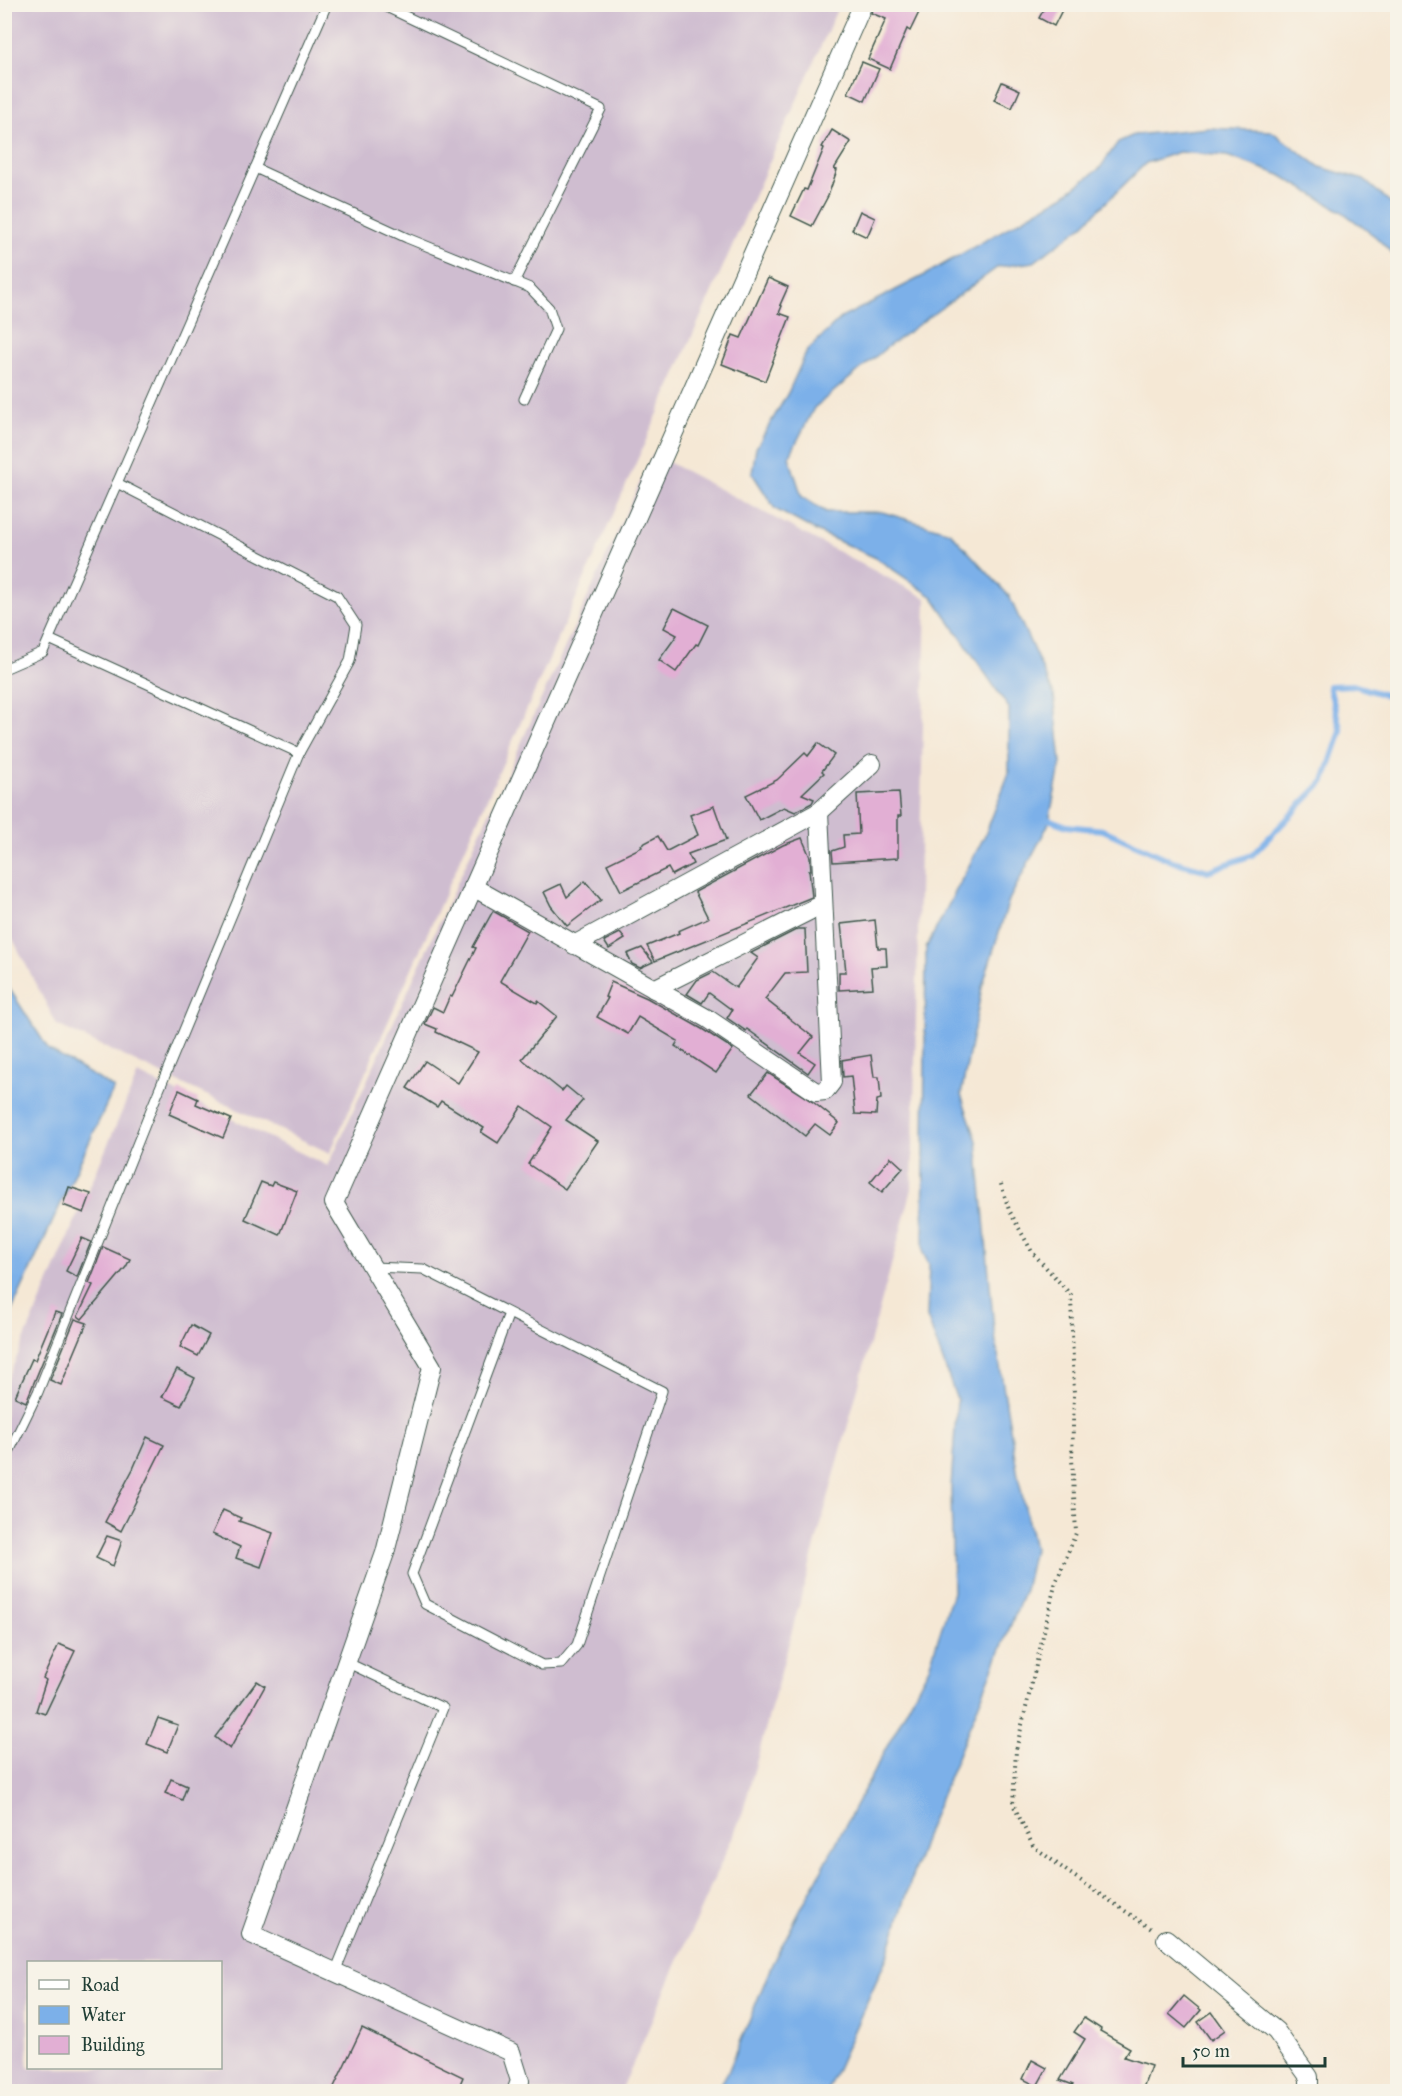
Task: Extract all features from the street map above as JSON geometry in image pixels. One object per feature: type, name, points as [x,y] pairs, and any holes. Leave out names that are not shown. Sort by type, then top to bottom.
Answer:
[{"type":"street","points":[[516,2091],[520,2081],[511,2052],[251,1934],[385,1553],[432,1367],[334,1203],[863,4]]},
{"type":"street","points":[[574,945],[819,812],[872,764]]},
{"type":"street","points":[[473,887],[708,1019],[816,1092],[825,1091],[832,1082],[819,812]]},
{"type":"street","points":[[654,989],[823,904]]},
{"type":"street","points":[[1166,1939],[1276,2031],[1309,2077],[1309,2091]]},
{"type":"lane","points":[[4,669],[43,652],[327,4]]},
{"type":"lane","points":[[381,4],[601,109],[514,282]]},
{"type":"lane","points":[[255,168],[407,238],[530,288],[549,308],[556,329],[524,399]]},
{"type":"lane","points":[[4,1462],[38,1392],[147,1118],[299,753],[350,661],[356,625],[337,596],[117,483]]},
{"type":"lane","points":[[49,639],[299,753]]},
{"type":"lane","points":[[372,1267],[423,1269],[662,1391],[577,1646],[561,1664],[542,1665],[425,1604],[412,1574],[509,1313]]},
{"type":"lane","points":[[335,1972],[443,1708],[346,1662]]},
{"type":"path","points":[[1001,1184],[1009,1210],[1032,1252],[1071,1295],[1074,1395],[1072,1458],[1076,1533],[1055,1585],[1016,1750],[1013,1804],[1033,1846],[1166,1939]]},
{"type":"shaded area","points":[[4,5],[839,5],[330,1153],[57,1025],[5,924]]},
{"type":"shaded area","points":[[653,454],[926,598],[912,1189],[742,1815],[621,2091],[5,2092],[5,1385],[138,1074],[328,1166]]},
{"type":"water","points":[[1209,128],[1271,131],[1320,167],[1364,180],[1397,208],[1397,258],[1376,237],[1341,211],[1280,175],[1227,156],[1179,152],[1146,163],[1081,227],[1034,262],[998,267],[886,348],[814,408],[789,457],[802,497],[826,512],[882,512],[950,532],[1009,596],[1054,695],[1061,763],[1048,825],[1009,900],[982,987],[961,1095],[977,1141],[994,1330],[1018,1476],[1034,1549],[1025,1590],[925,1836],[887,1957],[827,2091],[717,2091],[729,2070],[772,1964],[929,1667],[953,1592],[951,1487],[957,1400],[927,1317],[929,1264],[923,1253],[926,948],[985,835],[1009,773],[1009,708],[933,597],[876,558],[818,532],[775,509],[752,473],[756,448],[788,393],[807,351],[841,318],[923,276],[1063,196],[1100,168],[1118,142],[1134,135]]},
{"type":"water","points":[[5,982],[49,1050],[114,1088],[5,1325]]},
{"type":"building","points":[[874,4],[923,4],[910,31],[907,29],[890,69],[868,59],[886,19],[871,13]]},
{"type":"building","points":[[1047,4],[1065,4],[1054,26],[1039,18]]},
{"type":"building","points":[[862,62],[879,69],[865,101],[848,93]]},
{"type":"building","points":[[1002,82],[1020,90],[1012,108],[994,100]]},
{"type":"building","points":[[832,130],[851,142],[834,169],[837,170],[828,196],[812,226],[791,216],[804,189],[807,190],[824,148],[822,147]]},
{"type":"building","points":[[860,211],[875,218],[867,237],[852,230]]},
{"type":"building","points":[[768,278],[788,287],[779,313],[790,317],[765,381],[722,364],[733,335],[741,338]]},
{"type":"building","points":[[674,608],[708,625],[698,645],[696,644],[676,672],[659,660],[677,635],[664,628]]},
{"type":"building","points":[[818,743],[834,755],[822,771],[824,773],[802,794],[814,799],[812,803],[795,812],[784,807],[759,820],[746,795],[777,780],[805,753],[808,756]]},
{"type":"building","points":[[899,792],[901,816],[898,816],[898,858],[833,862],[832,851],[844,847],[843,835],[859,834],[857,794]]},
{"type":"building","points":[[714,806],[726,840],[688,854],[693,864],[672,875],[668,868],[621,891],[607,864],[642,847],[641,845],[658,836],[667,851],[698,835],[690,815]]},
{"type":"building","points":[[802,838],[810,857],[812,897],[655,961],[647,946],[708,918],[695,892],[783,845]]},
{"type":"building","points":[[585,881],[601,900],[567,926],[551,906],[544,892],[561,884],[567,897]]},
{"type":"building","points":[[493,911],[528,931],[500,981],[537,1003],[538,1001],[557,1016],[522,1059],[562,1091],[566,1086],[583,1100],[566,1120],[598,1141],[565,1189],[528,1164],[552,1127],[522,1106],[498,1143],[481,1132],[484,1128],[441,1101],[437,1107],[407,1088],[425,1061],[458,1083],[478,1052],[436,1032],[437,1029],[425,1024],[433,1007],[443,1012],[476,948],[473,947]]},
{"type":"building","points":[[875,920],[878,948],[886,948],[887,966],[871,967],[873,988],[839,990],[839,972],[846,972],[841,924]]},
{"type":"building","points":[[798,929],[805,929],[807,972],[785,973],[765,999],[813,1037],[800,1053],[815,1063],[808,1073],[747,1029],[746,1031],[727,1018],[732,1010],[709,993],[702,1003],[687,994],[697,980],[713,972],[736,988],[758,958],[751,953]]},
{"type":"building","points":[[620,933],[625,939],[609,949],[604,941]]},
{"type":"building","points":[[642,948],[653,962],[640,968],[632,964],[627,954]]},
{"type":"building","points":[[611,982],[647,998],[733,1049],[716,1073],[675,1046],[678,1041],[638,1017],[628,1034],[597,1017],[608,998],[605,997]]},
{"type":"building","points":[[871,1055],[874,1077],[879,1077],[881,1099],[877,1100],[876,1115],[855,1114],[851,1076],[843,1077],[842,1060]]},
{"type":"building","points":[[768,1073],[813,1102],[839,1123],[830,1135],[815,1124],[805,1136],[751,1094]]},
{"type":"building","points":[[179,1090],[198,1099],[196,1104],[231,1119],[223,1138],[169,1114]]},
{"type":"building","points":[[891,1157],[903,1168],[882,1192],[870,1182]]},
{"type":"building","points":[[261,1182],[271,1186],[273,1182],[297,1191],[280,1235],[245,1219]]},
{"type":"building","points":[[69,1187],[91,1194],[84,1213],[63,1205]]},
{"type":"building","points":[[82,1238],[91,1242],[77,1277],[66,1271]]},
{"type":"building","points":[[103,1247],[130,1259],[126,1267],[82,1319],[78,1316],[93,1285],[89,1283]]},
{"type":"building","points":[[55,1312],[62,1314],[26,1402],[15,1397],[32,1359],[35,1360]]},
{"type":"building","points":[[75,1319],[87,1323],[61,1385],[50,1380]]},
{"type":"building","points":[[191,1325],[209,1335],[198,1356],[180,1347]]},
{"type":"building","points":[[177,1369],[195,1378],[181,1406],[162,1397]]},
{"type":"building","points":[[147,1437],[164,1445],[121,1531],[105,1522]]},
{"type":"building","points":[[223,1510],[241,1518],[239,1521],[273,1533],[261,1567],[236,1558],[240,1547],[212,1534]]},
{"type":"building","points":[[107,1536],[122,1541],[113,1566],[96,1558]]},
{"type":"building","points":[[59,1644],[75,1651],[45,1714],[36,1711],[46,1680],[43,1678]]},
{"type":"building","points":[[257,1681],[265,1686],[230,1749],[215,1737]]},
{"type":"building","points":[[158,1718],[178,1725],[167,1752],[147,1744]]},
{"type":"building","points":[[171,1779],[187,1786],[182,1800],[165,1793]]},
{"type":"building","points":[[1184,1996],[1201,2010],[1186,2028],[1169,2014]]},
{"type":"building","points":[[1212,2012],[1225,2030],[1211,2040],[1198,2022]]},
{"type":"building","points":[[1084,2018],[1101,2029],[1100,2031],[1130,2048],[1124,2057],[1151,2066],[1142,2091],[1070,2091],[1073,2085],[1060,2080],[1085,2039],[1074,2032]]},
{"type":"building","points":[[362,2028],[463,2077],[457,2091],[332,2091]]},
{"type":"building","points":[[1032,2060],[1047,2068],[1037,2086],[1023,2079]]},
{"type":"waterway","points":[[1042,817],[1067,826],[1103,830],[1172,861],[1208,871],[1252,855],[1324,781],[1341,731],[1329,686],[1353,685],[1398,699]]}]
